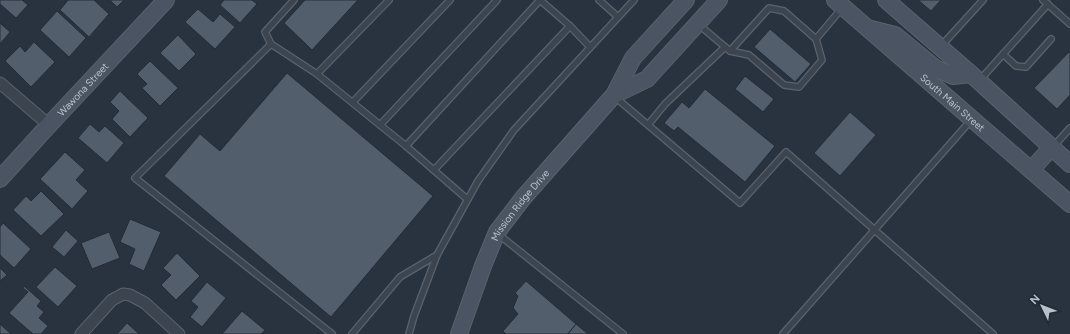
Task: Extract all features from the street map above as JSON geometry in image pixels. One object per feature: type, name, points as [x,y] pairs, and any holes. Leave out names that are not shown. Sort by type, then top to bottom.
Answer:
[{"type":"street","name":"Wawona Street","points":[[0,179],[166,0]]},
{"type":"street","name":"Mission Ridge Drive","points":[[459,334],[496,232],[523,198],[614,95],[633,58],[686,0]]},
{"type":"street","name":"Mission Ridge Drive","points":[[614,95],[647,79],[719,0]]},
{"type":"street","points":[[892,2],[1070,164]]},
{"type":"street","name":"South Main Street","points":[[839,4],[1070,204]]},
{"type":"street","points":[[865,27],[895,35],[935,68],[953,76],[975,77]]},
{"type":"street","points":[[0,83],[49,125]]},
{"type":"street","points":[[1032,170],[1052,147]]},
{"type":"street","points":[[81,334],[112,300],[123,294],[130,295],[145,303],[175,330]]},
{"type":"lane","points":[[294,0],[265,32],[271,44],[317,74],[353,102],[467,199]]},
{"type":"lane","points":[[317,74],[389,0]]},
{"type":"lane","points":[[353,102],[450,0]]},
{"type":"lane","points":[[380,125],[497,0]]},
{"type":"lane","points":[[406,146],[540,0],[570,26],[590,47]]},
{"type":"lane","points":[[599,0],[618,17]]},
{"type":"lane","points":[[409,334],[414,316],[438,255],[478,181],[514,130],[634,0]]},
{"type":"lane","points":[[940,47],[983,0]]},
{"type":"lane","points":[[1043,0],[1070,24]]},
{"type":"lane","points":[[816,39],[839,4]]},
{"type":"lane","points":[[975,77],[1003,54],[1048,4]]},
{"type":"lane","points":[[648,125],[665,104],[727,49],[769,8],[784,11],[816,39],[822,60],[799,87],[784,85],[749,55],[727,49],[698,23]]},
{"type":"lane","points":[[434,170],[570,26]]},
{"type":"lane","points":[[1003,54],[1016,66],[1026,67],[1051,39]]},
{"type":"lane","points":[[271,44],[135,178],[332,334]]},
{"type":"lane","points":[[614,95],[740,203],[786,152],[876,229],[993,334]]},
{"type":"lane","points":[[783,334],[972,119]]},
{"type":"lane","points":[[1052,147],[1070,128]]},
{"type":"lane","points":[[496,232],[623,334]]},
{"type":"lane","points":[[352,334],[400,277],[438,255]]},
{"type":"building","points":[[0,0],[22,0],[28,5],[16,18],[0,4]]},
{"type":"building","points":[[68,0],[94,0],[109,14],[89,37],[60,10]]},
{"type":"building","points":[[110,0],[124,0],[117,7]]},
{"type":"building","points":[[224,0],[252,0],[257,4],[240,23],[220,5]]},
{"type":"building","points":[[305,0],[358,0],[312,50],[284,23]]},
{"type":"building","points":[[918,0],[941,0],[931,11]]},
{"type":"building","points":[[198,9],[213,22],[220,14],[235,27],[215,49],[185,22]]},
{"type":"building","points":[[57,11],[86,38],[69,57],[40,30]]},
{"type":"building","points":[[0,23],[10,32],[0,44]]},
{"type":"building","points":[[770,29],[811,64],[795,82],[754,47]]},
{"type":"building","points":[[178,35],[196,54],[179,71],[160,53]]},
{"type":"building","points":[[34,42],[55,62],[31,87],[5,61],[20,46],[25,52]]},
{"type":"building","points":[[1069,52],[1070,95],[1057,109],[1034,88]]},
{"type":"building","points":[[150,61],[178,88],[160,106],[142,88],[147,84],[137,74]]},
{"type":"building","points":[[287,73],[433,196],[331,317],[164,176],[200,134],[220,151]]},
{"type":"building","points":[[745,76],[774,99],[763,112],[735,89]]},
{"type":"building","points":[[705,89],[775,146],[745,182],[678,127],[674,131],[664,123],[682,102],[689,108]]},
{"type":"building","points":[[120,91],[148,118],[130,137],[112,119],[119,111],[110,102]]},
{"type":"building","points":[[850,112],[876,135],[840,176],[814,153]]},
{"type":"building","points":[[90,124],[99,132],[105,126],[124,143],[107,163],[78,138]]},
{"type":"building","points":[[65,152],[85,170],[76,180],[88,191],[72,209],[40,179]]},
{"type":"building","points":[[41,191],[64,214],[41,236],[13,210],[26,196],[31,201]]},
{"type":"building","points":[[130,219],[161,232],[144,271],[129,264],[135,249],[120,242]]},
{"type":"building","points":[[3,223],[31,249],[14,268],[0,255],[0,227]]},
{"type":"building","points":[[66,230],[78,241],[64,257],[52,247]]},
{"type":"building","points":[[109,232],[120,258],[92,269],[81,243]]},
{"type":"building","points":[[177,253],[200,276],[176,300],[161,285],[171,275],[163,268]]},
{"type":"building","points":[[55,267],[77,286],[58,307],[36,287]]},
{"type":"building","points":[[0,268],[7,275],[0,281]]},
{"type":"building","points":[[526,281],[576,324],[568,334],[506,334],[503,331],[518,314],[513,308],[518,296],[515,293]]},
{"type":"building","points":[[207,282],[226,298],[202,327],[190,317],[198,307],[191,301]]},
{"type":"building","points":[[24,286],[41,301],[37,306],[44,312],[39,318],[48,326],[41,334],[33,334],[9,313],[28,292],[23,288]]},
{"type":"building","points":[[242,311],[265,330],[261,334],[222,334]]},
{"type":"building","points":[[127,323],[139,334],[117,334]]},
{"type":"building","points":[[0,324],[11,334],[0,334]]},
{"type":"building","points":[[576,324],[588,334],[568,334]]}]
